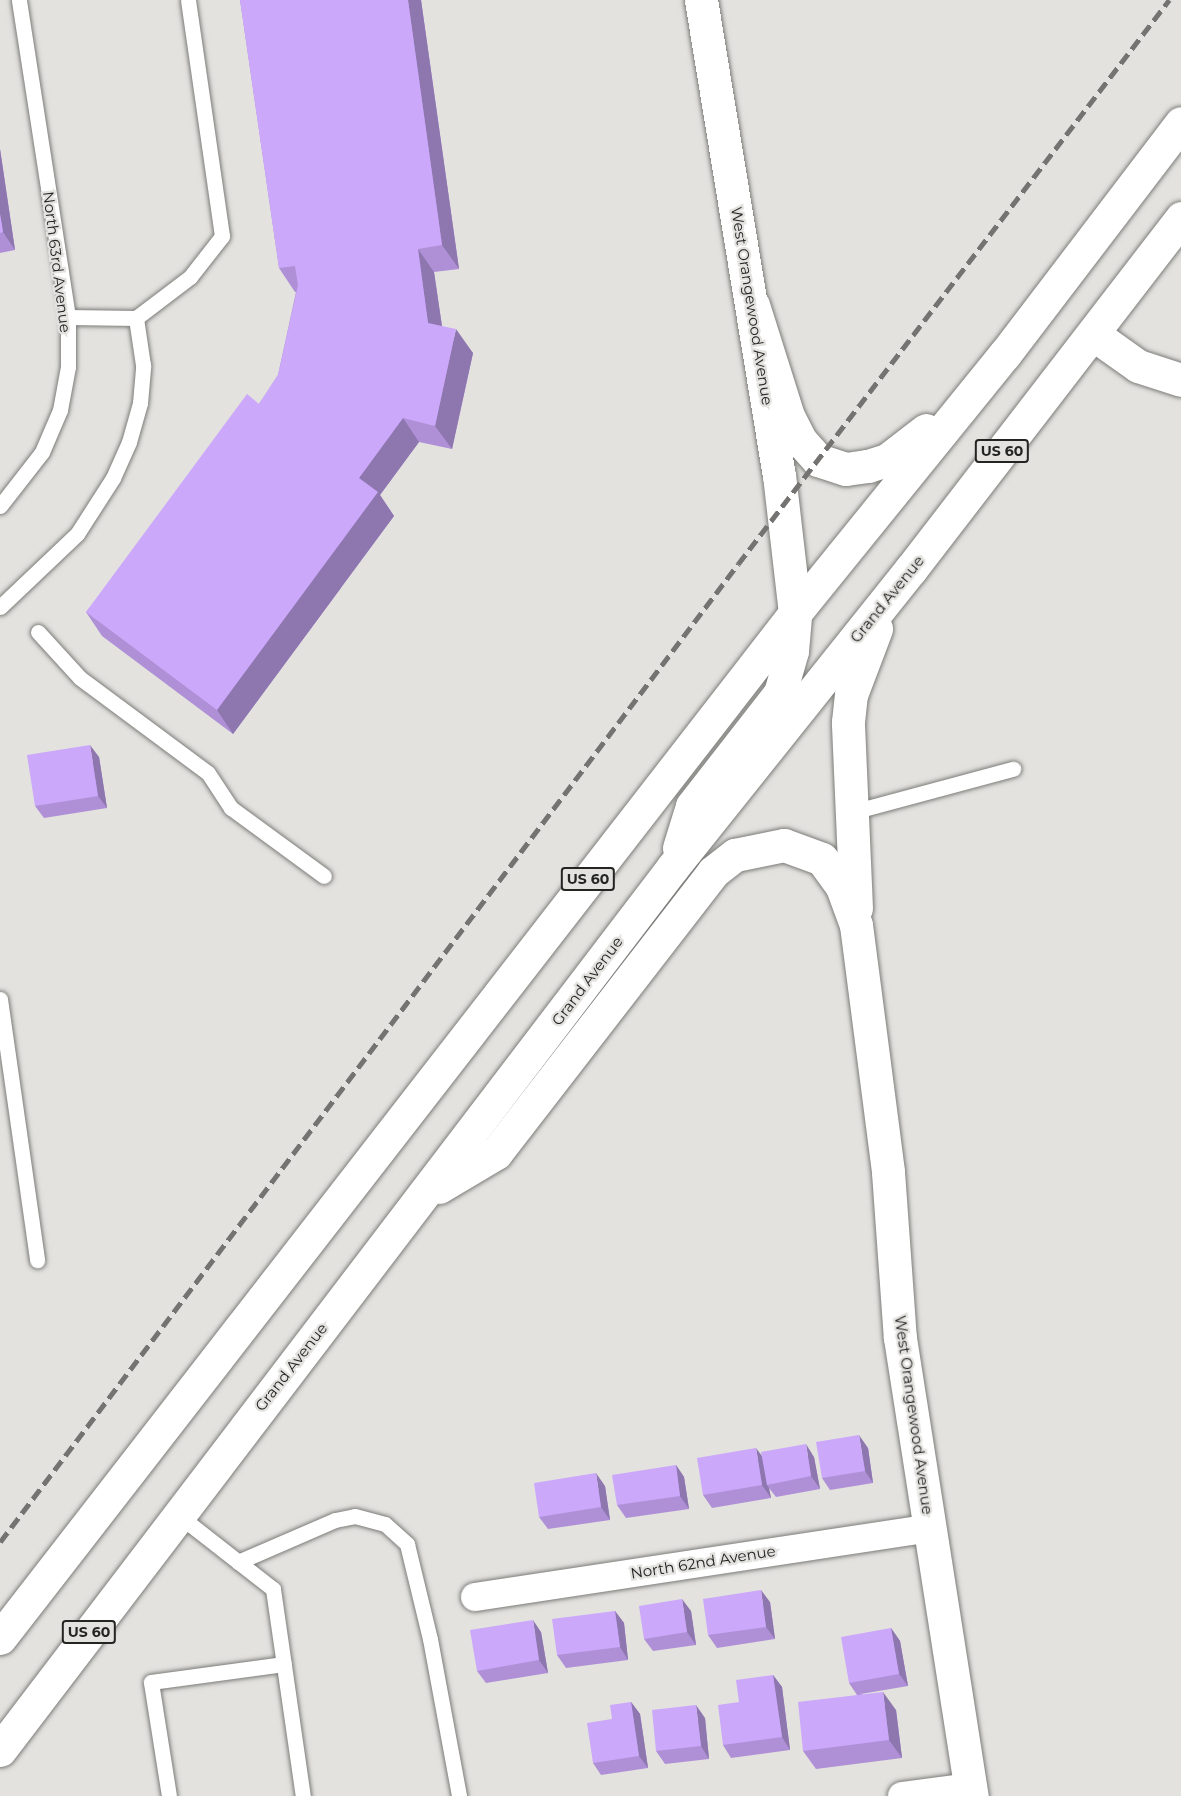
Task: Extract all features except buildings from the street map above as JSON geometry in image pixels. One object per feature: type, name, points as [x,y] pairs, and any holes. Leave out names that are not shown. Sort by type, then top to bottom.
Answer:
[{"type":"main road","name":"West Orangewood Avenue","points":[[673,867],[692,806],[780,693],[792,651],[795,613],[784,507],[753,305],[701,0]]},
{"type":"main road","name":"US 60","points":[[0,1638],[795,613],[1005,354],[1181,123]]},
{"type":"main road","name":"Grand Avenue","points":[[0,1750],[177,1514],[425,1195],[673,867],[911,569],[1181,218]]},
{"type":"main road","points":[[753,305],[788,416],[800,440],[818,460],[846,469],[887,460],[909,446],[1005,354]]},
{"type":"main road","points":[[1093,334],[1138,366],[1181,380]]},
{"type":"main road","points":[[856,925],[848,722],[851,695],[874,632],[911,569]]},
{"type":"main road","points":[[425,1195],[496,1153],[713,872],[735,855],[784,845],[822,859],[842,887],[856,925]]},
{"type":"main road","name":"West Orangewood Avenue","points":[[856,925],[888,1172],[900,1338],[971,1791]]},
{"type":"street","name":"North 62nd Avenue","points":[[475,1597],[930,1528]]},
{"type":"street","points":[[902,1796],[971,1791]]},
{"type":"lane","name":"North 63rd Avenue","points":[[0,506],[42,452],[60,410],[68,367],[68,317],[19,0]]},
{"type":"lane","points":[[68,317],[136,318],[190,277],[222,236],[188,0]]},
{"type":"lane","points":[[0,607],[78,534],[113,478],[129,442],[140,403],[143,365],[136,318]]},
{"type":"lane","points":[[38,632],[80,678],[208,773],[231,808],[324,876]]},
{"type":"lane","points":[[852,812],[1012,769]]},
{"type":"lane","points":[[0,999],[37,1260]]},
{"type":"lane","points":[[177,1514],[273,1589],[303,1796]]},
{"type":"lane","points":[[238,1562],[336,1520],[355,1516],[385,1524],[407,1544],[430,1639],[459,1796]]},
{"type":"lane","points":[[169,1796],[151,1682],[284,1664]]},
{"type":"railway","points":[[0,1542],[738,564],[1169,0]]}]
